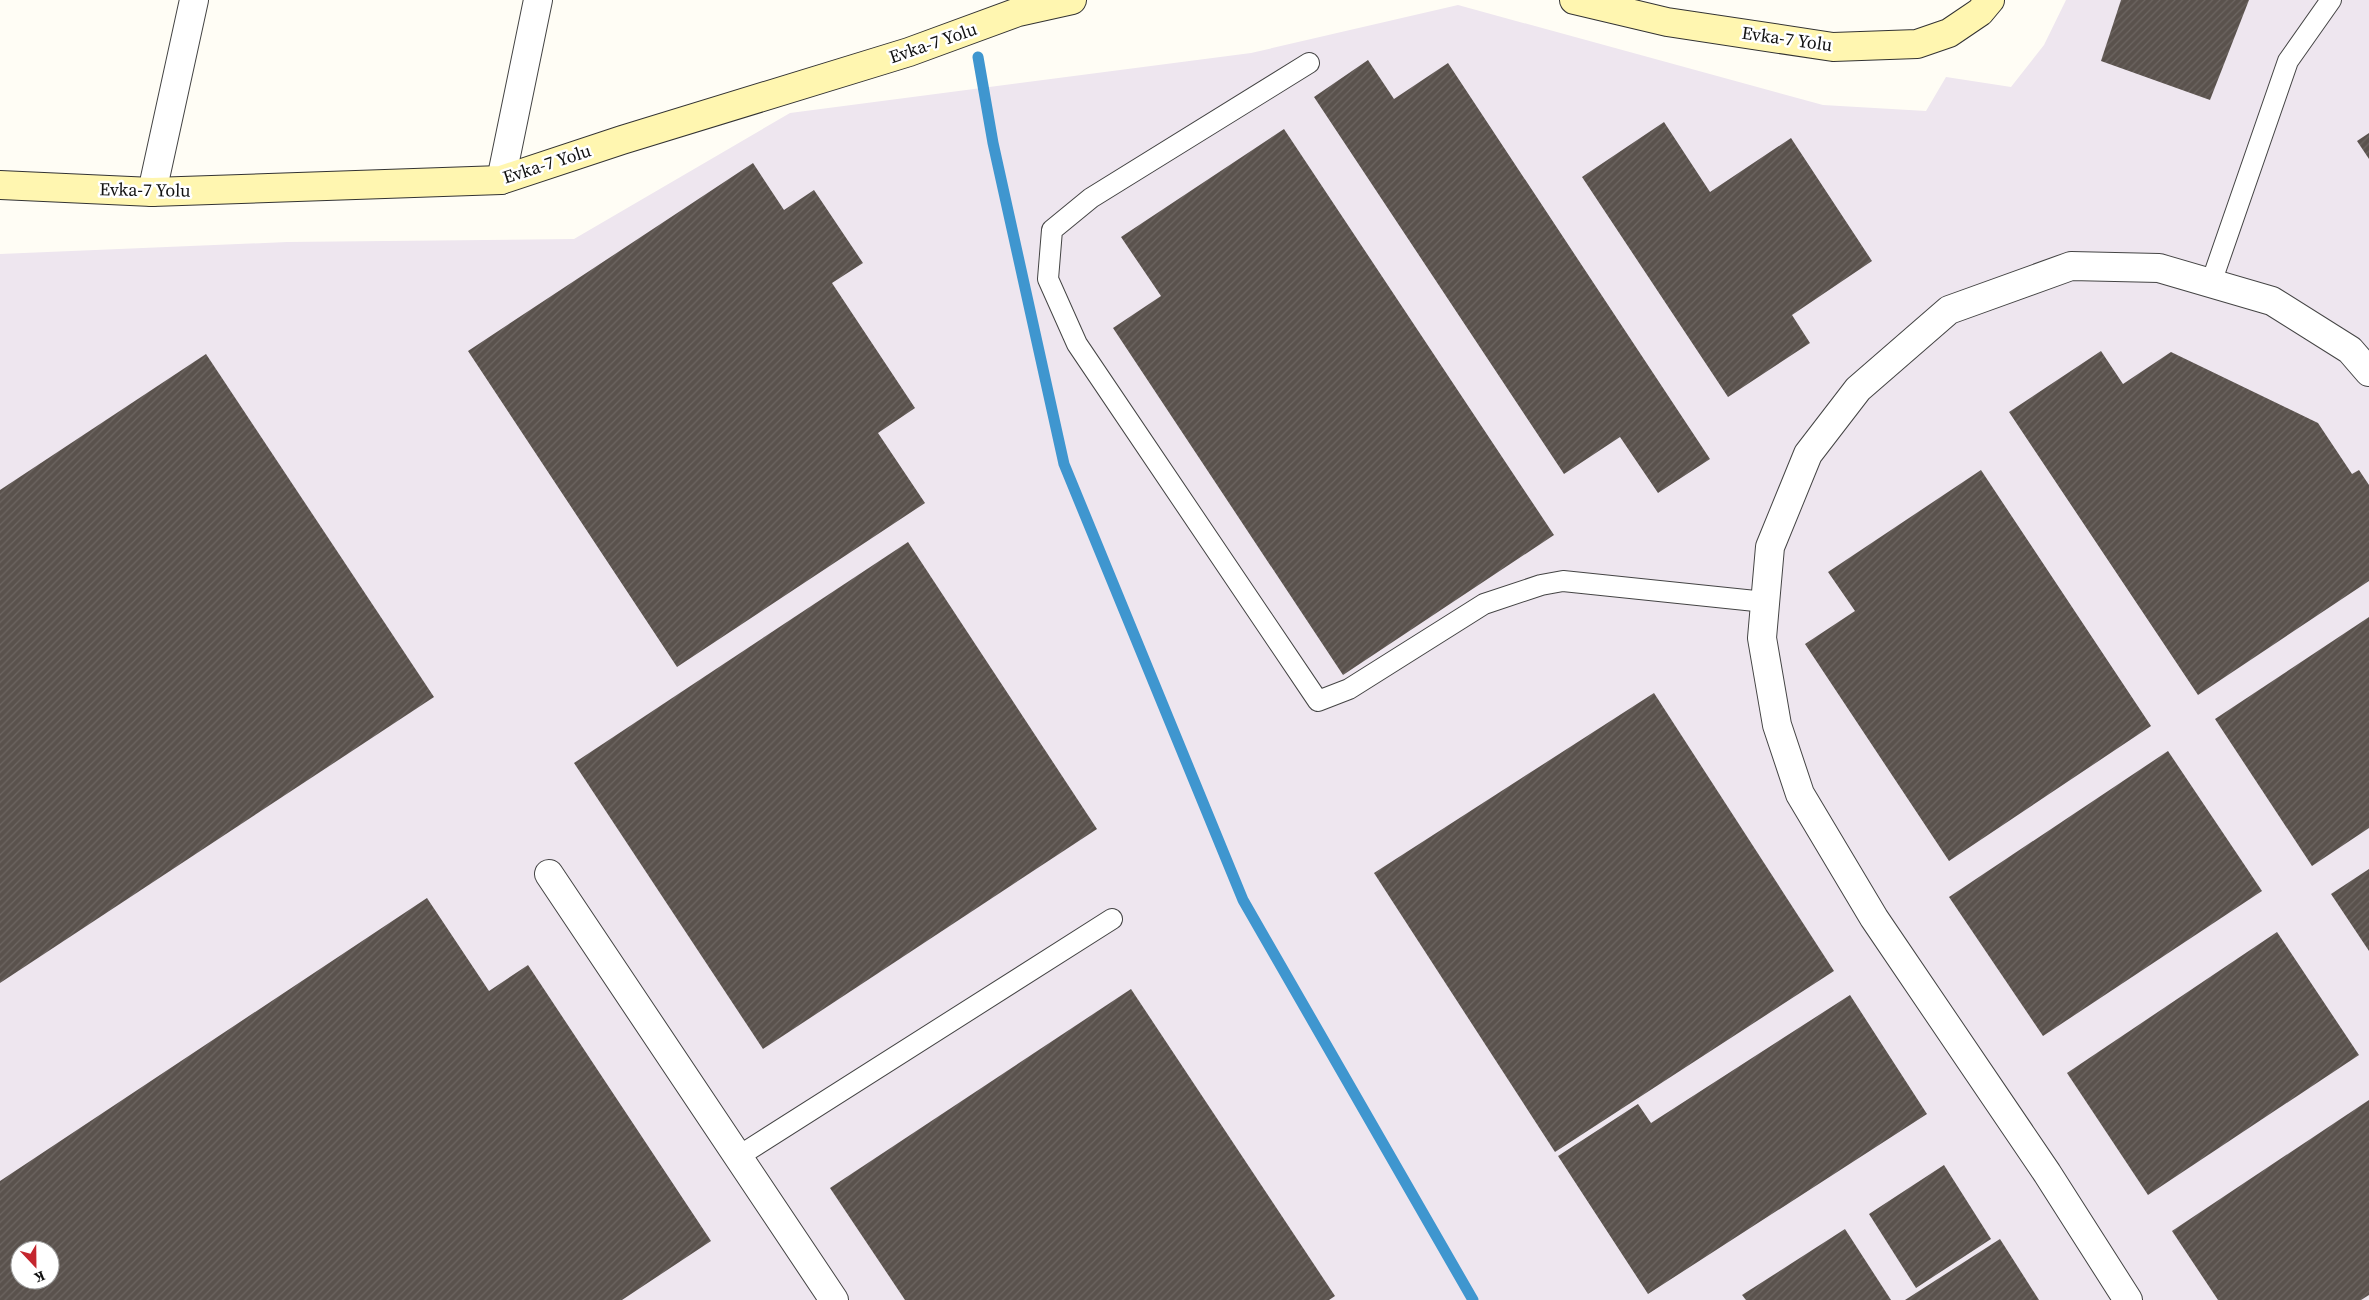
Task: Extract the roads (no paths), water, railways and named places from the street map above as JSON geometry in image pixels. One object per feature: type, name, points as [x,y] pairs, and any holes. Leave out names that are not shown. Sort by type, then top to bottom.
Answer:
[{"type":"street","points":[[152,192],[194,0]]},
{"type":"street","points":[[501,180],[538,0]]},
{"type":"street","name":"Evka-7 Yolu","points":[[0,185],[152,192],[501,180],[622,140],[909,52],[1018,12],[1072,0]]},
{"type":"street","name":"Evka-7 Yolu","points":[[1574,0],[1667,22],[1833,47],[1917,44],[1949,33],[1980,12],[1990,0]]},
{"type":"street","points":[[2128,1300],[2047,1173],[1874,918],[1800,794],[1777,725],[1762,638],[1770,547],[1808,454],[1858,390],[1949,310],[2071,266],[2159,268],[2272,301],[2350,350],[2369,372]]},
{"type":"street","points":[[549,874],[739,1156],[826,1297]]},
{"type":"lane","points":[[2210,283],[2288,61],[2331,0]]},
{"type":"lane","points":[[1309,63],[1084,203],[1052,230],[1048,279],[1077,344],[1318,702],[1349,689],[1484,604],[1541,585],[1563,581],[1765,602]]},
{"type":"lane","points":[[739,1156],[1112,919]]},
{"type":"waterway","points":[[978,57],[993,143],[1064,464],[1243,900],[1473,1300]]}]
